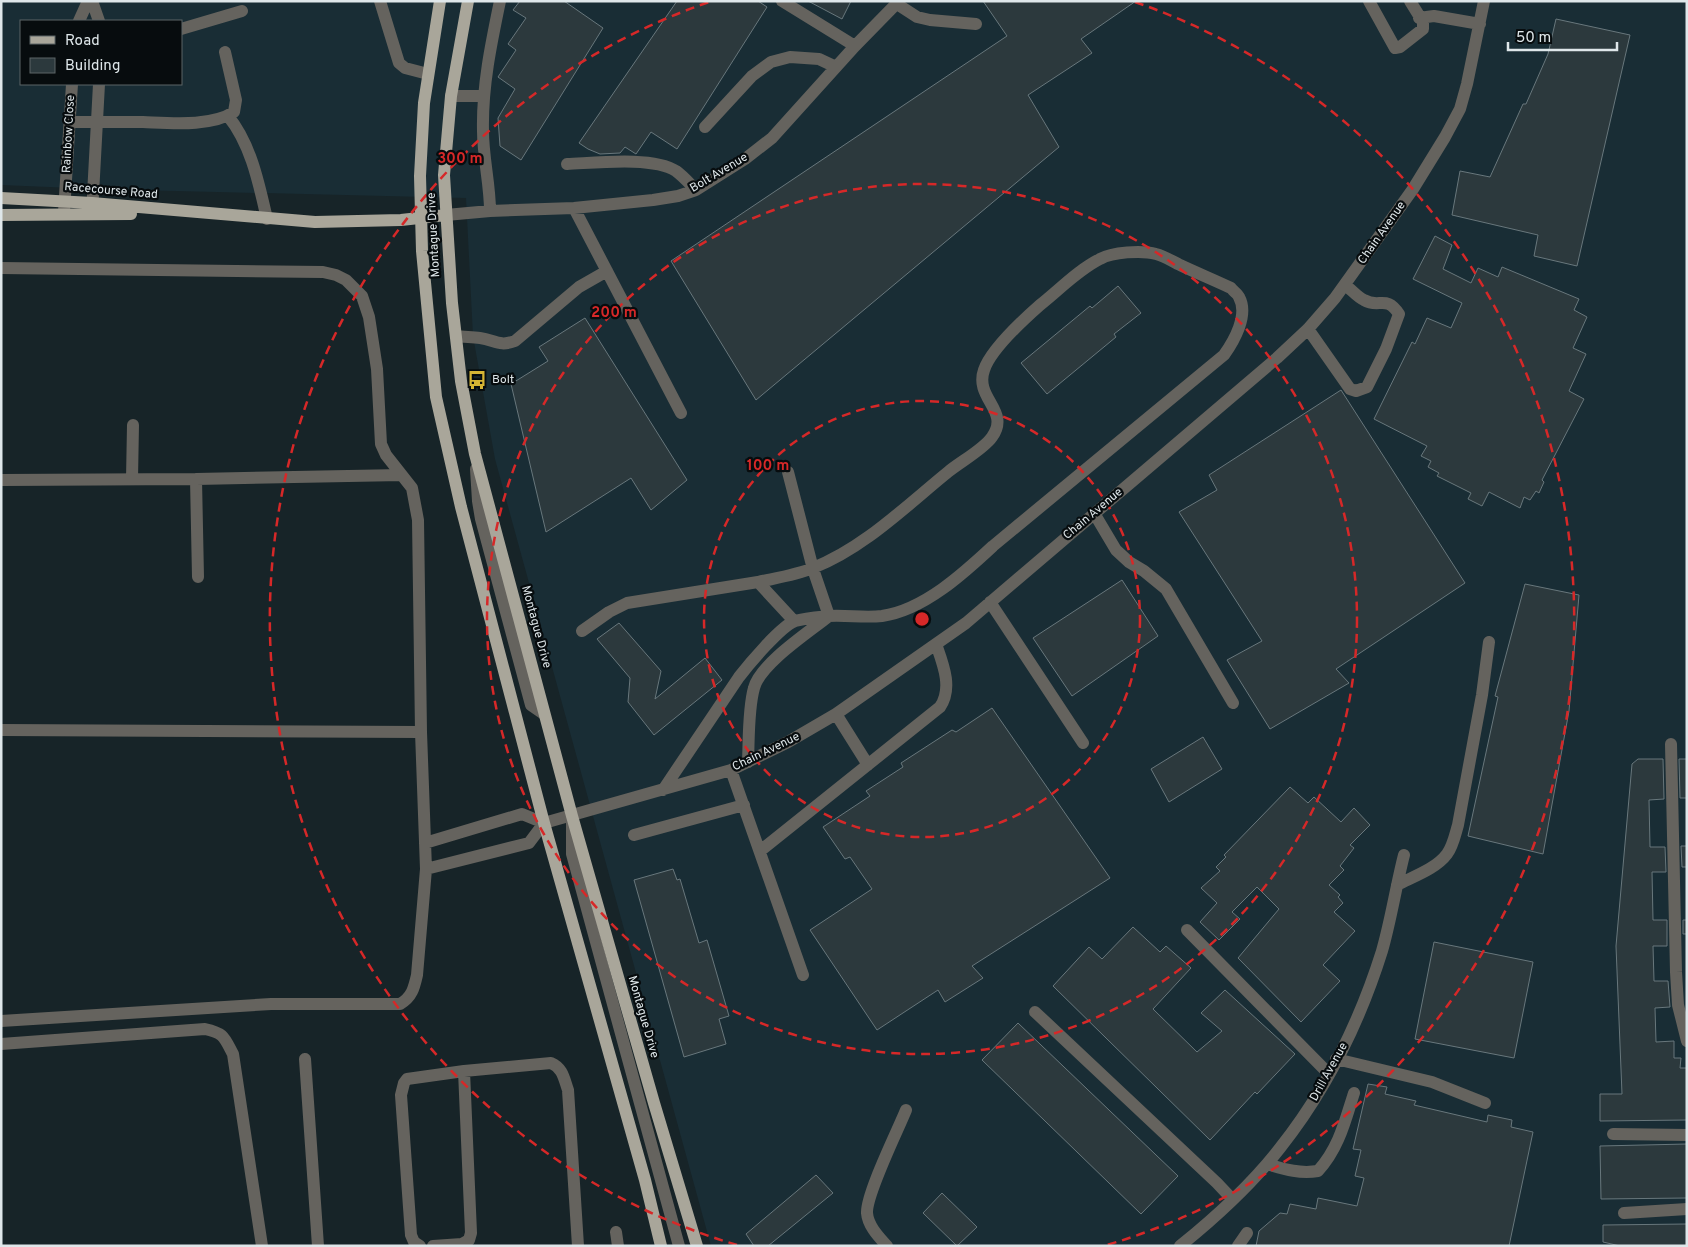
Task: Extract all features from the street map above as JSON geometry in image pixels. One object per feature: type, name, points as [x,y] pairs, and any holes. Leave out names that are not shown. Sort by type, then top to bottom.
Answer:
[{"type":"main road","name":"Montague Drive","points":[[440,1],[424,103],[420,176],[420,218],[426,302],[436,398],[460,507],[544,824],[645,1180],[661,1246]]},
{"type":"main road","name":"Montague Drive","points":[[468,1],[451,96],[444,175],[461,381],[475,454],[544,714],[654,1103],[697,1246]]},
{"type":"main road","name":"Racecourse Road","points":[[1,198],[64,208]]},
{"type":"main road","name":"Racecourse Road","points":[[1,215],[64,208],[92,208],[218,214],[315,222],[400,220],[446,214]]},
{"type":"street","points":[[79,20],[88,1]]},
{"type":"street","points":[[92,1],[99,20]]},
{"type":"street","points":[[380,1],[398,64],[405,68],[428,74]]},
{"type":"street","points":[[490,211],[490,189],[483,131],[484,96],[488,59],[500,1]]},
{"type":"street","points":[[782,1],[855,46]]},
{"type":"street","points":[[1369,1],[1395,48],[1400,47],[1423,29],[1423,22],[1410,1]]},
{"type":"street","name":"Chain Avenue","points":[[544,824],[731,770],[788,742],[836,714],[966,623],[1278,358],[1308,329],[1345,284],[1413,189],[1445,137],[1460,109],[1484,1]]},
{"type":"street","points":[[898,3],[917,17],[976,24]]},
{"type":"street","name":"Bolt Avenue","points":[[446,214],[574,208],[653,200],[678,196],[696,190],[745,160],[772,138],[855,46],[898,3]]},
{"type":"street","points":[[182,29],[242,11]]},
{"type":"street","points":[[1419,18],[1434,16],[1480,24]]},
{"type":"street","points":[[70,122],[184,123],[214,120],[228,116],[234,112],[236,100],[225,52]]},
{"type":"street","points":[[704,127],[752,76],[771,62],[790,57],[819,59],[836,67]]},
{"type":"street","name":"Rainbow Close","points":[[64,208],[72,85]]},
{"type":"street","points":[[92,208],[99,85]]},
{"type":"street","points":[[451,96],[484,96]]},
{"type":"street","points":[[228,116],[235,124],[247,150],[268,219]]},
{"type":"street","points":[[567,164],[624,162],[658,165],[675,171],[696,190]]},
{"type":"street","points":[[574,208],[681,413]]},
{"type":"street","points":[[582,631],[609,612],[627,603],[758,582],[813,569],[841,554],[878,529],[961,461],[987,443],[993,436],[998,423],[995,411],[982,389],[987,364],[996,350],[1033,311],[1100,258],[1127,252],[1155,253],[1231,288],[1240,297],[1242,311],[1237,337],[1224,355],[993,546],[961,576],[931,597],[902,610],[882,616],[828,616],[794,621],[775,637],[751,662],[663,790]]},
{"type":"street","points":[[1,268],[323,272],[341,277],[351,284],[362,296],[369,317],[377,370],[381,444],[386,455],[412,488],[418,520],[421,732],[426,869],[417,975],[414,990],[409,999],[400,1004],[271,1004],[1,1021]]},
{"type":"street","points":[[456,336],[482,338],[497,344],[508,344],[515,341],[579,287],[607,271]]},
{"type":"street","points":[[1308,329],[1350,388],[1356,391],[1367,387],[1386,349],[1400,314],[1395,307],[1386,303],[1364,301],[1345,284]]},
{"type":"street","points":[[132,479],[133,425]]},
{"type":"street","points":[[788,472],[813,569],[828,616]]},
{"type":"street","points":[[1,480],[402,475]]},
{"type":"street","points":[[196,479],[198,577]]},
{"type":"street","points":[[1094,513],[1116,550],[1166,589],[1233,702]]},
{"type":"street","points":[[758,582],[794,621]]},
{"type":"street","points":[[990,602],[1083,743]]},
{"type":"street","points":[[748,762],[753,694],[757,680],[777,657],[828,616]]},
{"type":"street","points":[[1397,885],[1435,865],[1446,856],[1452,844],[1460,816],[1482,695],[1489,642]]},
{"type":"street","points":[[760,851],[940,707],[946,698],[947,690],[943,666],[936,644]]},
{"type":"street","points":[[836,714],[868,765]]},
{"type":"street","points":[[1,730],[421,732]]},
{"type":"street","points":[[1671,744],[1676,972],[1678,1005],[1687,1042]]},
{"type":"street","points":[[731,770],[803,974]]},
{"type":"street","points":[[634,835],[744,805]]},
{"type":"street","points":[[425,843],[522,814],[544,824],[529,843],[426,869]]},
{"type":"street","points":[[572,816],[572,854],[679,1246]]},
{"type":"street","name":"Drill Avenue","points":[[1180,1246],[1232,1200],[1267,1164],[1319,1092],[1353,1029],[1382,950],[1404,855]]},
{"type":"street","points":[[1187,930],[1329,1074]]},
{"type":"street","points":[[1035,1012],[1217,1183],[1232,1200]]},
{"type":"street","points":[[1,1044],[205,1029],[219,1032],[226,1040],[233,1054],[262,1246]]},
{"type":"street","points":[[305,1059],[318,1246]]},
{"type":"street","points":[[1336,1060],[1432,1082],[1485,1103]]},
{"type":"street","points":[[420,1246],[414,1242],[411,1235],[401,1089],[407,1079],[464,1071],[551,1063],[558,1066],[563,1072],[568,1090],[578,1246]]},
{"type":"street","points":[[433,1246],[462,1244],[469,1240],[471,1233],[464,1071]]},
{"type":"street","points":[[1267,1164],[1293,1171],[1307,1172],[1318,1170],[1333,1153],[1340,1138],[1354,1093]]},
{"type":"street","points":[[887,1246],[874,1231],[867,1213],[875,1185],[906,1110]]},
{"type":"street","points":[[1613,1134],[1687,1135]]},
{"type":"street","points":[[1624,1213],[1687,1210]]},
{"type":"street","points":[[616,1232],[618,1246]]},
{"type":"street","points":[[1238,1246],[1247,1232]]},
{"type":"shaded area","points":[[1,1],[1687,1],[1687,1246],[711,1246],[495,459],[473,336],[466,198],[1,185]]},
{"type":"building","points":[[520,1],[564,1],[603,28],[521,160],[500,146],[498,118],[515,89],[498,77],[516,50],[508,44],[526,18],[513,10]]},
{"type":"building","points":[[677,1],[758,1],[767,7],[677,149],[651,132],[636,154],[625,147],[620,153],[600,154],[588,149],[579,143]]},
{"type":"building","points":[[808,1],[851,1],[842,19]]},
{"type":"building","points":[[983,1],[1136,1],[1081,39],[1092,53],[1028,95],[1059,147],[756,400],[671,261],[1007,36]]},
{"type":"building","points":[[1556,19],[1630,35],[1577,266],[1534,256],[1538,235],[1452,215],[1460,171],[1490,177],[1548,54]]},
{"type":"building","points":[[1435,236],[1452,245],[1443,269],[1471,283],[1478,268],[1498,277],[1502,267],[1579,299],[1574,310],[1587,317],[1573,348],[1586,354],[1569,391],[1584,399],[1542,480],[1544,482],[1539,493],[1536,491],[1530,500],[1524,497],[1520,508],[1489,492],[1482,506],[1468,499],[1471,493],[1437,476],[1439,473],[1428,467],[1431,461],[1421,456],[1427,446],[1374,419],[1412,342],[1415,344],[1427,318],[1451,328],[1462,303],[1413,279]]},
{"type":"building","points":[[1118,286],[1141,313],[1114,334],[1116,337],[1047,394],[1021,363],[1090,306],[1092,308]]},
{"type":"building","points":[[585,318],[687,480],[651,510],[631,478],[546,532],[511,384],[548,361],[539,347]]},
{"type":"building","points":[[1341,390],[1465,583],[1336,669],[1349,683],[1270,729],[1227,660],[1262,641],[1179,512],[1217,490],[1209,475]]},
{"type":"building","points":[[1122,580],[1158,636],[1072,696],[1033,638]]},
{"type":"building","points":[[1525,584],[1579,595],[1569,711],[1543,854],[1468,836],[1498,697],[1495,696]]},
{"type":"building","points":[[619,623],[661,671],[655,699],[705,658],[722,680],[654,735],[628,702],[630,678],[597,639]]},
{"type":"building","points":[[992,708],[1110,878],[972,966],[983,978],[945,1002],[938,990],[877,1030],[810,930],[872,889],[850,857],[845,859],[823,827],[870,796],[866,791],[903,767],[901,763],[952,730],[956,732]]},
{"type":"building","points":[[1203,737],[1222,769],[1169,802],[1151,769]]},
{"type":"building","points":[[1638,759],[1663,759],[1664,799],[1649,800],[1650,847],[1665,847],[1666,872],[1652,872],[1653,920],[1667,920],[1667,946],[1653,946],[1654,981],[1668,981],[1670,1007],[1655,1008],[1656,1042],[1674,1041],[1674,1058],[1681,1058],[1680,1068],[1687,1068],[1687,1120],[1600,1121],[1600,1094],[1622,1094],[1616,946],[1632,764]]},
{"type":"building","points":[[1679,759],[1687,759],[1687,798],[1680,798]]},
{"type":"building","points":[[1290,787],[1308,803],[1314,797],[1341,822],[1354,808],[1370,825],[1350,845],[1354,848],[1340,866],[1344,870],[1329,885],[1340,895],[1338,897],[1343,903],[1334,912],[1355,931],[1323,965],[1340,981],[1301,1022],[1238,958],[1279,909],[1257,887],[1232,912],[1240,919],[1219,940],[1200,922],[1217,903],[1201,888],[1220,871],[1216,867],[1226,857],[1224,855]]},
{"type":"building","points":[[1681,846],[1687,846],[1687,867],[1682,867]]},
{"type":"building","points":[[673,869],[677,880],[680,879],[699,943],[707,940],[729,1016],[719,1019],[726,1044],[684,1057],[634,880]]},
{"type":"building","points":[[1683,920],[1687,920],[1687,934],[1683,934]]},
{"type":"building","points":[[1133,927],[1160,952],[1166,946],[1191,968],[1153,1009],[1197,1052],[1222,1031],[1201,1013],[1225,990],[1295,1054],[1257,1094],[1255,1092],[1210,1140],[1053,986],[1089,947],[1102,959]]},
{"type":"building","points":[[1434,942],[1533,962],[1514,1058],[1415,1039]]},
{"type":"building","points":[[1018,1023],[1178,1176],[1141,1214],[982,1060]]},
{"type":"building","points":[[1368,1084],[1387,1087],[1385,1094],[1416,1101],[1414,1105],[1487,1122],[1488,1115],[1512,1120],[1511,1127],[1533,1132],[1509,1246],[1256,1246],[1259,1231],[1280,1213],[1287,1214],[1290,1204],[1316,1209],[1318,1198],[1357,1206],[1364,1178],[1355,1176],[1361,1150],[1353,1149]]},
{"type":"building","points":[[1687,1144],[1687,1198],[1601,1199],[1600,1146]]},
{"type":"building","points":[[816,1175],[833,1193],[768,1246],[754,1246],[746,1234]]},
{"type":"building","points":[[942,1193],[977,1227],[957,1246],[923,1213]]},
{"type":"building","points":[[1687,1224],[1687,1246],[1620,1246],[1603,1242],[1603,1225]]},
{"type":"place","name":"Bolt","points":[[477,380]]}]
